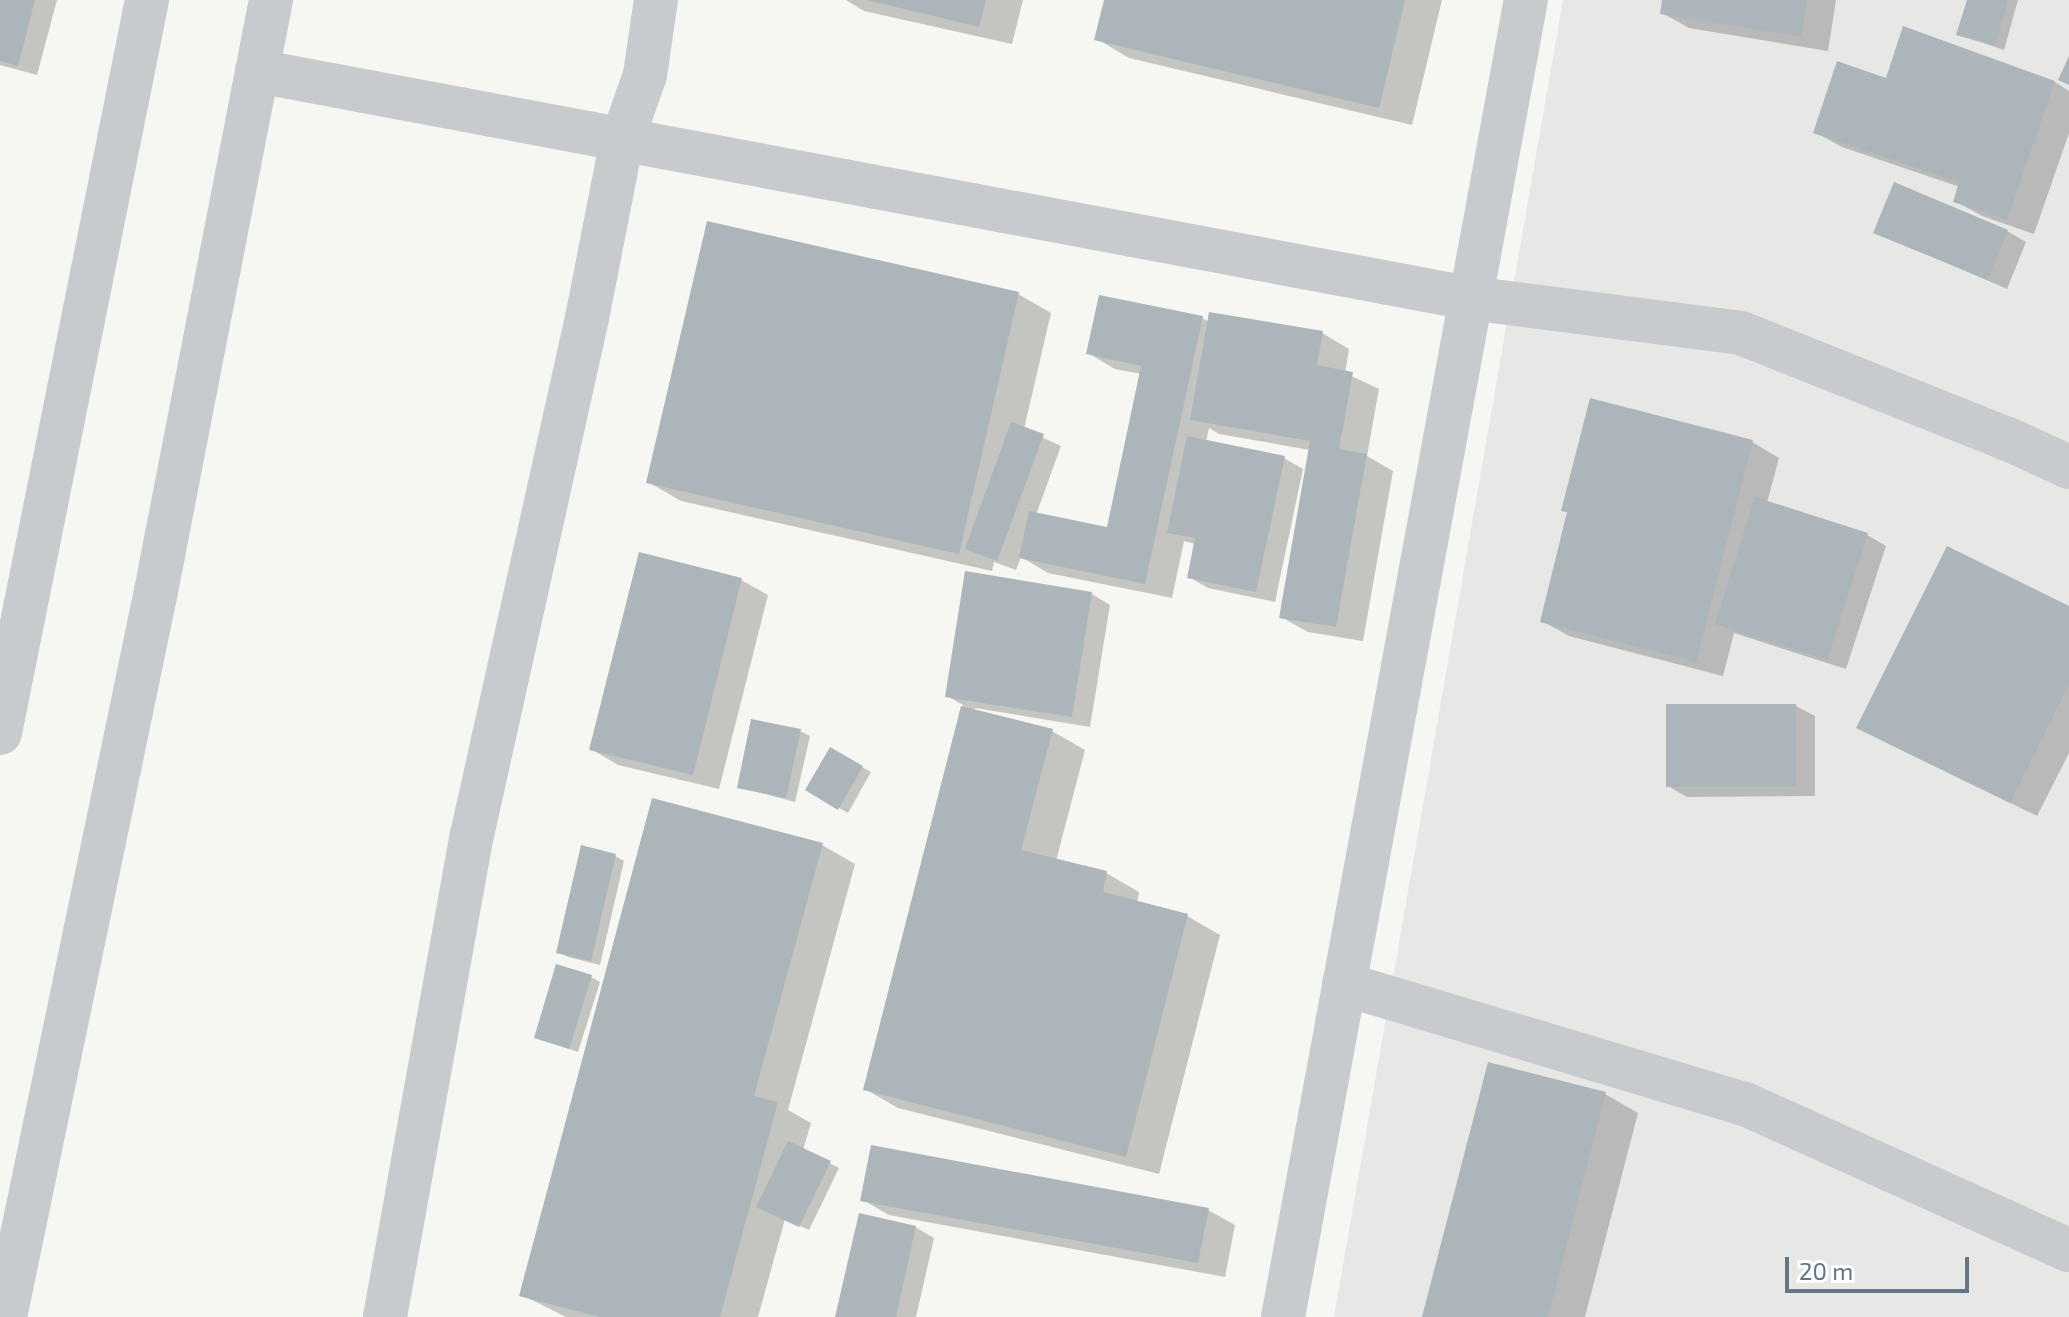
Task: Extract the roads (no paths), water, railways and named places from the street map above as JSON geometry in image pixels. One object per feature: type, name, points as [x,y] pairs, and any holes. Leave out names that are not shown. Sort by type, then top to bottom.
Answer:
[{"type":"street","points":[[0,733],[147,0]]},
{"type":"street","points":[[5,1317],[156,591],[271,0]]},
{"type":"street","points":[[385,1317],[472,835],[587,318],[622,140],[645,75],[656,0]]},
{"type":"street","points":[[1283,1317],[1526,0]]},
{"type":"street","points":[[257,71],[1469,298],[1741,333],[2008,439],[2069,467]]},
{"type":"street","points":[[1344,984],[1745,1104],[2069,1250]]}]
